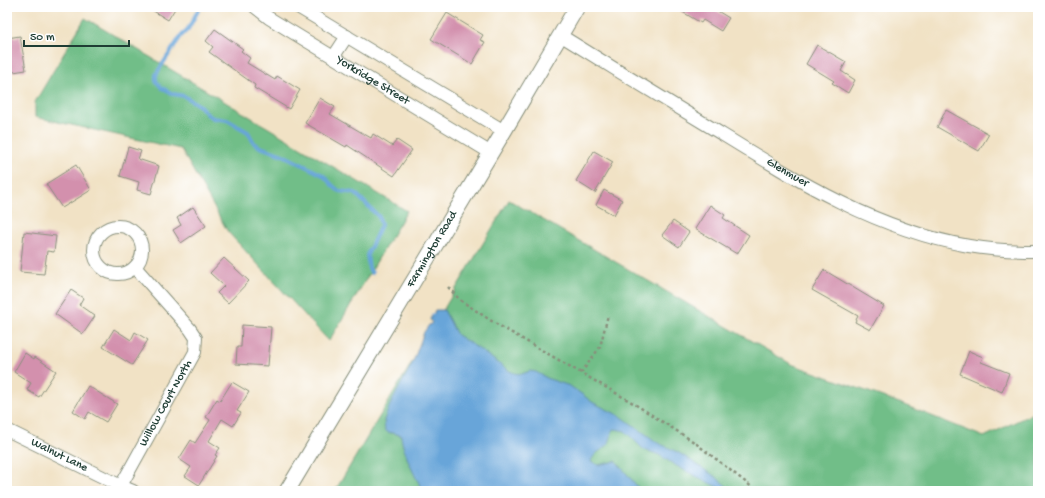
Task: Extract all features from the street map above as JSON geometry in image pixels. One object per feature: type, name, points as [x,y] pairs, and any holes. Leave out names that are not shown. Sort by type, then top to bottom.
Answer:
[{"type":"street","name":"Yorkridge Street","points":[[255,7],[269,18],[334,56],[491,153]]},
{"type":"street","name":"Yorkridge Street","points":[[298,7],[504,131]]},
{"type":"street","name":"Farmington Road","points":[[287,491],[491,153],[577,7]]},
{"type":"street","points":[[334,56],[347,36]]},
{"type":"street","name":"Glenmuer","points":[[560,36],[803,183],[874,218],[924,236],[970,246],[1038,251]]},
{"type":"street","name":"Willow Court North","points":[[119,489],[196,352],[196,338],[190,329],[135,267]]},
{"type":"street","name":"Walnut Lane","points":[[7,430],[119,489],[133,491]]},
{"type":"path","points":[[448,288],[460,300],[493,322],[581,373],[694,442],[757,491]]},
{"type":"path","points":[[581,373],[600,347],[608,315]]},
{"type":"green space","points":[[85,18],[407,211],[329,341],[228,232],[181,149],[35,117],[35,102]]},
{"type":"green space","points":[[509,200],[791,364],[894,401],[984,437],[1038,411],[1038,491],[335,491]]},
{"type":"water","points":[[435,310],[444,310],[457,335],[508,370],[514,373],[522,374],[530,371],[536,372],[549,379],[570,386],[592,402],[622,417],[658,443],[676,451],[716,477],[732,491],[725,491],[680,468],[659,455],[643,449],[625,431],[615,429],[612,431],[609,443],[594,456],[591,461],[598,465],[616,461],[641,491],[424,491],[417,480],[403,447],[401,435],[387,432],[385,430],[384,420],[390,405],[413,362],[424,332],[432,323],[430,319],[431,317],[436,316],[434,312]]},
{"type":"building","points":[[147,7],[176,7],[168,20]]},
{"type":"building","points":[[674,7],[711,7],[729,18],[721,31],[703,20],[701,23]]},
{"type":"building","points":[[447,13],[483,35],[480,40],[485,42],[472,64],[431,39]]},
{"type":"building","points":[[215,29],[243,49],[241,51],[250,58],[247,63],[275,80],[277,76],[300,90],[289,109],[254,88],[255,85],[209,52],[213,47],[206,41]]},
{"type":"building","points":[[20,36],[26,70],[7,73],[7,38]]},
{"type":"building","points":[[817,45],[846,62],[841,71],[855,80],[848,93],[832,83],[834,81],[806,64]]},
{"type":"building","points":[[320,98],[335,107],[330,114],[371,138],[373,134],[392,146],[397,140],[412,150],[394,176],[347,145],[346,147],[305,123]]},
{"type":"building","points":[[946,110],[989,134],[979,151],[937,127]]},
{"type":"building","points":[[128,147],[141,151],[138,159],[159,166],[151,194],[137,190],[139,182],[120,176]]},
{"type":"building","points":[[594,151],[613,162],[595,193],[576,181]]},
{"type":"building","points":[[76,165],[91,190],[62,208],[46,184]]},
{"type":"building","points":[[604,190],[622,200],[614,215],[596,205]]},
{"type":"building","points":[[710,205],[725,215],[723,218],[749,235],[737,254],[695,229]]},
{"type":"building","points":[[193,207],[206,226],[181,243],[173,230],[181,225],[177,218]]},
{"type":"building","points":[[673,221],[689,232],[679,247],[662,235]]},
{"type":"building","points":[[24,232],[56,236],[54,252],[47,251],[44,274],[20,272]]},
{"type":"building","points":[[224,258],[249,281],[228,303],[217,293],[224,286],[210,273]]},
{"type":"building","points":[[824,270],[884,306],[870,330],[855,322],[858,316],[812,290]]},
{"type":"building","points":[[71,290],[83,298],[79,305],[95,316],[83,334],[55,314]]},
{"type":"building","points":[[242,325],[271,327],[268,366],[236,364],[237,347],[241,347]]},
{"type":"building","points":[[114,329],[131,340],[135,332],[148,340],[132,365],[103,347]]},
{"type":"building","points":[[969,351],[983,357],[981,362],[1009,373],[1002,392],[960,374]]},
{"type":"building","points":[[25,353],[34,359],[35,357],[56,371],[39,397],[27,390],[31,383],[14,372]]},
{"type":"building","points":[[232,382],[249,392],[237,411],[241,413],[233,426],[222,419],[209,441],[220,448],[215,455],[217,456],[199,485],[185,476],[191,467],[179,459],[191,440],[195,443],[210,420],[206,417],[217,399],[220,401]]},
{"type":"building","points":[[88,386],[117,404],[106,422],[89,412],[85,419],[73,411]]},
{"type":"waterway","points":[[200,7],[188,29],[181,36],[160,68],[156,75],[156,81],[162,88],[173,94],[184,96],[200,106],[213,118],[227,120],[248,132],[254,143],[260,147],[283,155],[323,175],[339,191],[355,193],[379,217],[381,225],[367,255],[369,269],[372,273]]}]
